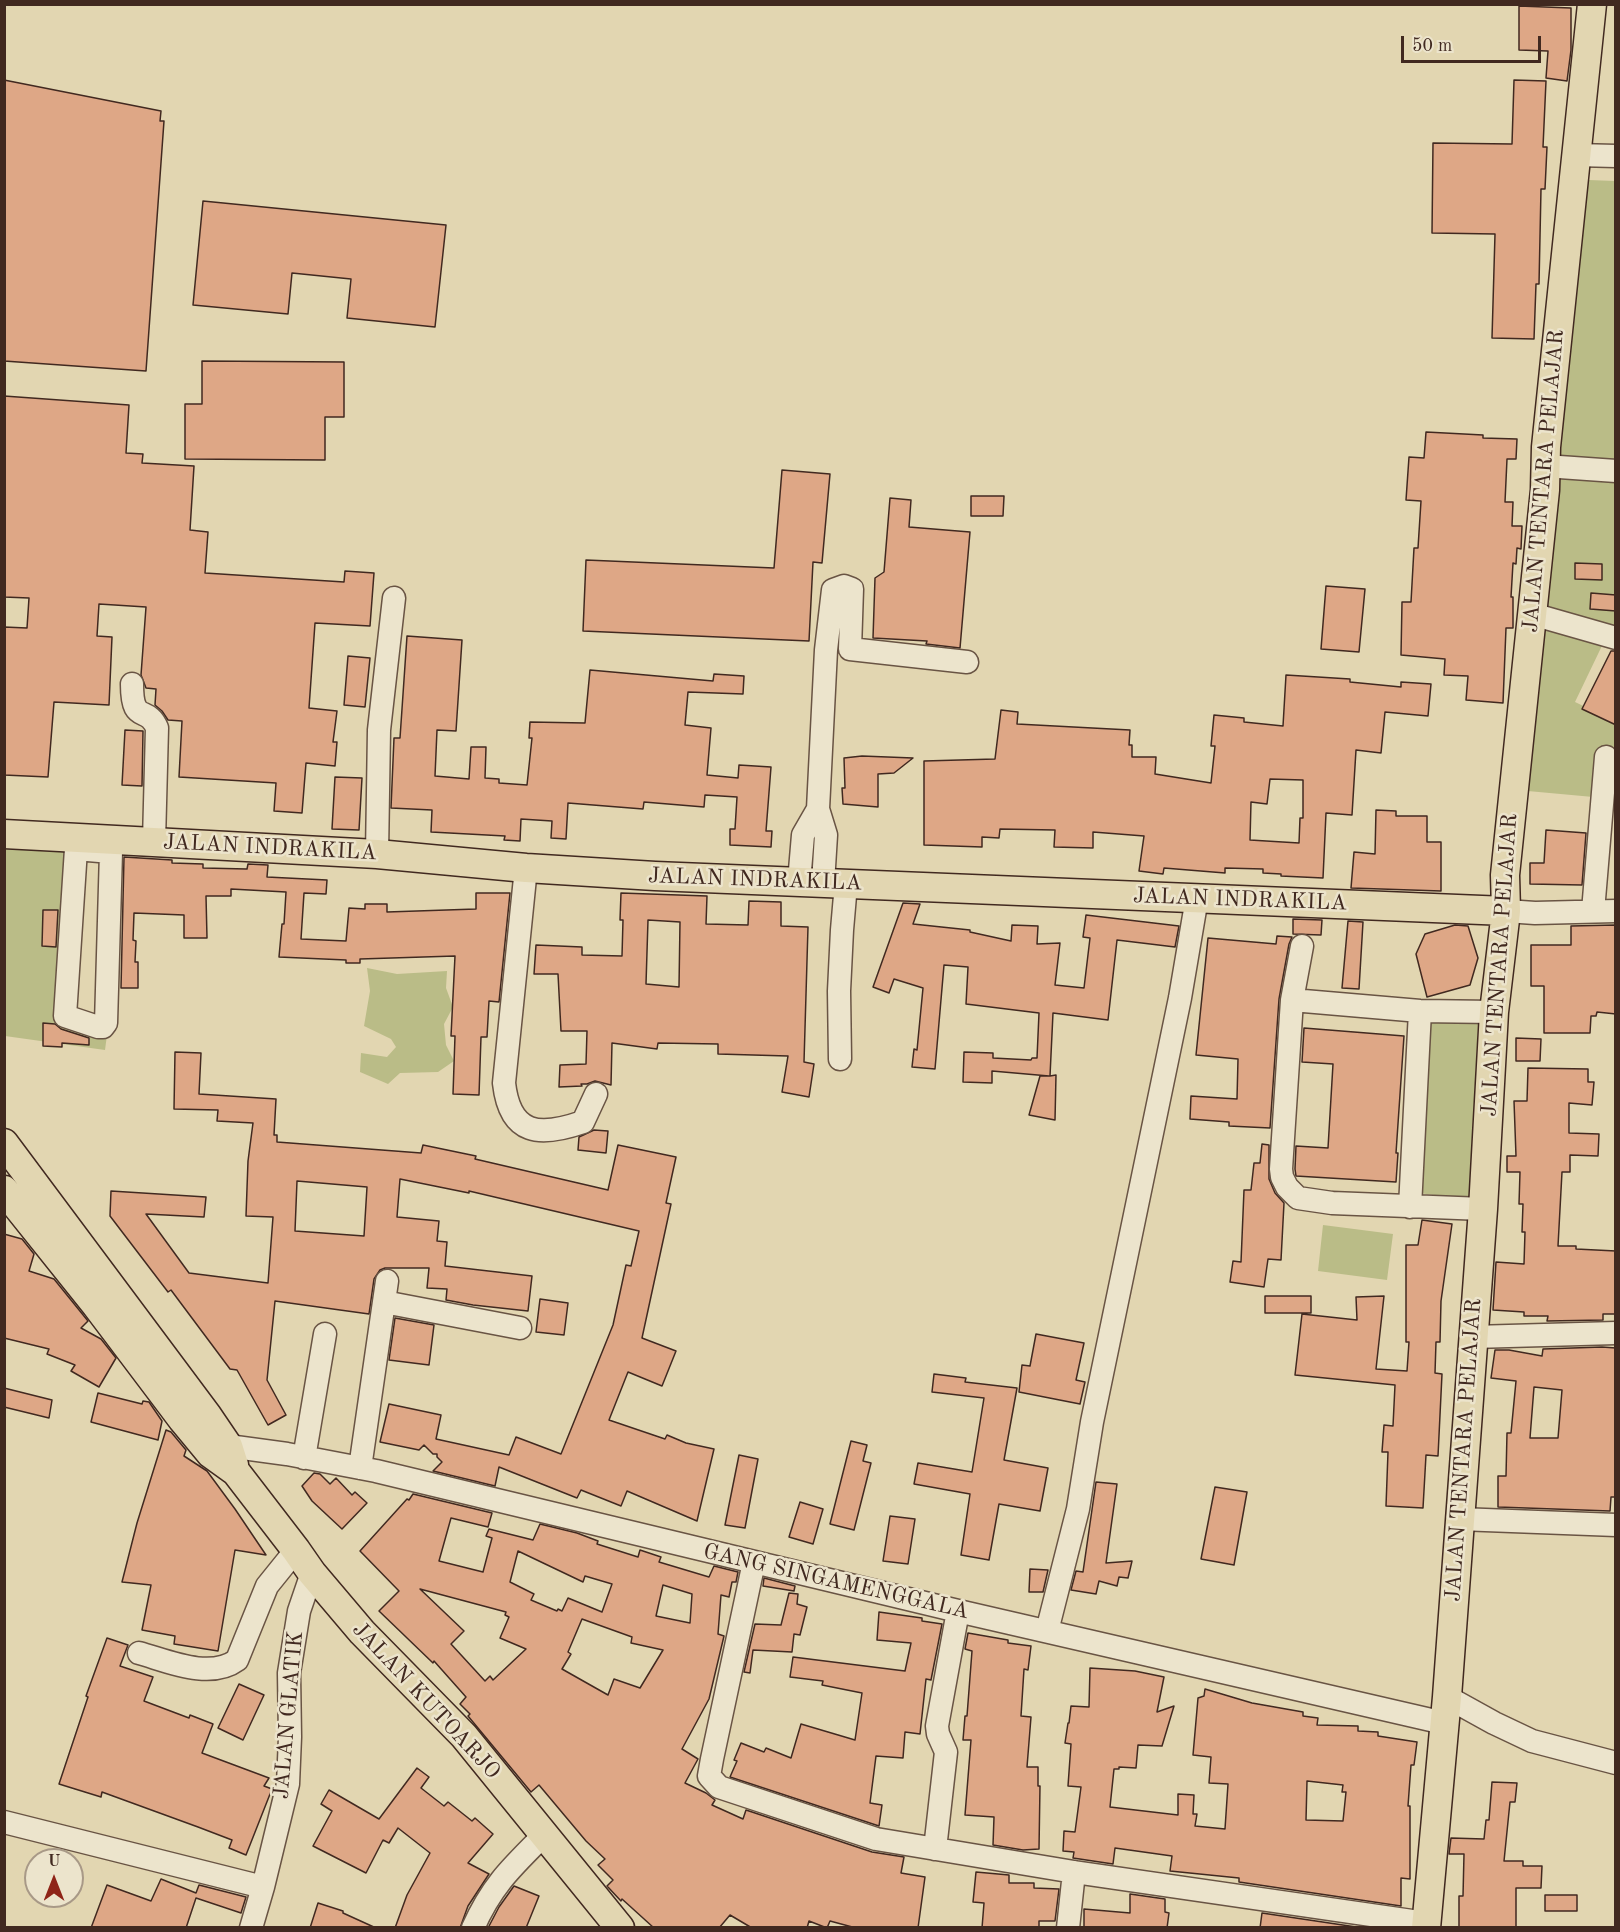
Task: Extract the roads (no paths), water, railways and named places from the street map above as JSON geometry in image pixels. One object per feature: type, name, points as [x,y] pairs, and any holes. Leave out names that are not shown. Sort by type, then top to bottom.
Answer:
[{"type":"main road","name":"JALAN TENTARA PELAJAR","points":[[1426,1925],[1446,1710],[1483,1209],[1494,1012],[1506,911],[1505,874],[1592,4]]},
{"type":"main road","name":"JALAN INDRAKILA","points":[[4,834],[94,844],[154,841],[377,854],[526,868],[655,876],[1506,911]]},
{"type":"main road","points":[[4,1143],[200,1405],[225,1458]]},
{"type":"main road","points":[[4,1190],[96,1305],[182,1419],[225,1458]]},
{"type":"main road","name":"JALAN KUTOARJO","points":[[225,1458],[304,1562],[362,1632],[464,1736],[620,1928]]},
{"type":"street","points":[[1576,155],[1616,156]]},
{"type":"street","points":[[1545,466],[1616,471]]},
{"type":"street","points":[[840,1059],[839,991],[842,930],[823,883],[826,835],[818,808],[826,650],[833,590],[844,586],[852,589],[853,596],[850,649]]},
{"type":"street","points":[[377,854],[379,730],[394,598]]},
{"type":"street","points":[[1532,614],[1616,638]]},
{"type":"street","points":[[826,650],[850,649],[967,662]]},
{"type":"street","points":[[132,684],[132,702],[136,711],[154,722],[157,728],[154,841]]},
{"type":"street","points":[[1506,911],[1535,913],[1604,911],[1606,757]]},
{"type":"street","points":[[94,844],[111,852],[106,1023],[103,1027],[65,1016],[74,850],[94,844]]},
{"type":"street","points":[[526,868],[504,1083],[506,1102],[516,1121],[536,1129],[558,1130],[583,1122],[596,1094]]},
{"type":"street","points":[[1049,1619],[1078,1509],[1092,1422],[1180,998],[1197,898]]},
{"type":"street","points":[[1302,946],[1292,1000],[1281,1168],[1282,1178],[1287,1187],[1298,1198],[1332,1203],[1483,1209]]},
{"type":"street","points":[[1292,1000],[1420,1011],[1494,1012]]},
{"type":"street","points":[[1410,1207],[1420,1011]]},
{"type":"street","points":[[360,1468],[386,1291],[520,1328]]},
{"type":"street","points":[[304,1458],[325,1334]]},
{"type":"street","points":[[1473,1337],[1616,1334]]},
{"type":"street","name":"GANG SINGAMENGGALA","points":[[225,1458],[304,1458],[360,1468],[958,1611],[1049,1619],[1446,1710],[1494,1723],[1532,1741],[1616,1763]]},
{"type":"street","points":[[1459,1519],[1616,1525]]},
{"type":"street","points":[[139,1653],[194,1668],[217,1668],[230,1665],[237,1660],[267,1586],[304,1562]]},
{"type":"street","name":"JALAN GLATIK","points":[[251,1928],[288,1784],[289,1673],[304,1562]]},
{"type":"street","points":[[754,1562],[709,1776],[719,1787],[876,1839],[1074,1872],[1426,1925]]},
{"type":"street","points":[[935,1849],[946,1752],[937,1726],[958,1611]]},
{"type":"street","points":[[4,1822],[263,1887]]},
{"type":"street","points":[[473,1928],[484,1904],[501,1878],[544,1835]]},
{"type":"street","points":[[1068,1928],[1074,1872]]}]
